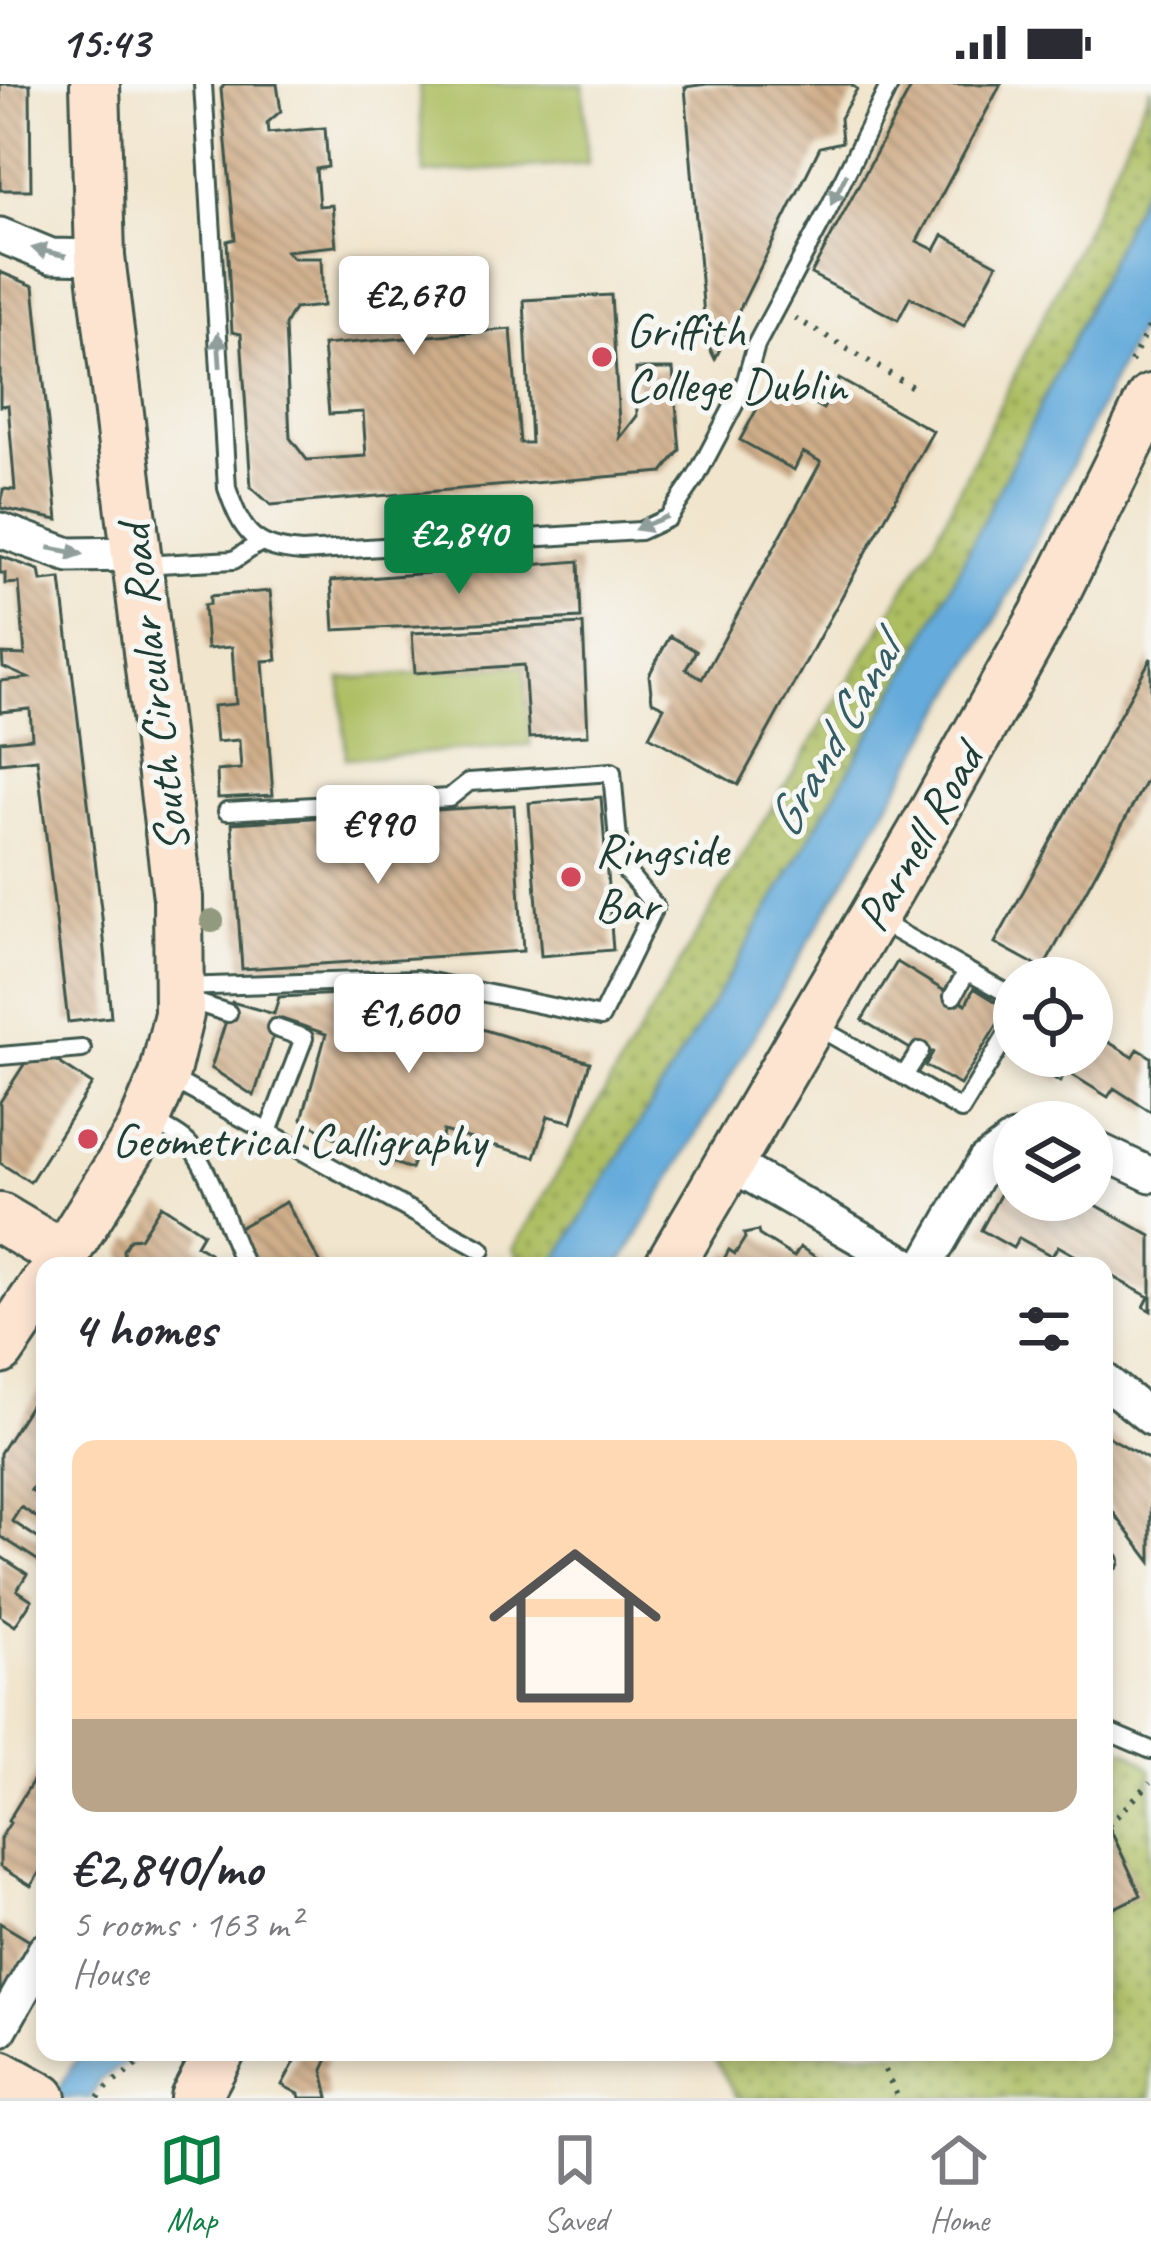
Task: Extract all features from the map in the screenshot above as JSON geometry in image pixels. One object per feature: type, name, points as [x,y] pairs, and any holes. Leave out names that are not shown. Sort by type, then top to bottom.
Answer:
[{"type":"main road","name":"South Circular Road","points":[[68,1257],[156,1096],[179,1014],[178,898],[100,257],[94,84]]},
{"type":"main road","name":"Parnell Road","points":[[674,1257],[1044,615],[1145,426]]},
{"type":"main road","points":[[0,1218],[48,1257]]},
{"type":"main road","name":"South Circular Road","points":[[0,1351],[36,1303]]},
{"type":"main road","points":[[195,2098],[215,2061]]},
{"type":"main road","points":[[0,2075],[42,2098]]},
{"type":"street","points":[[0,235],[51,256],[100,257]]},
{"type":"street","points":[[0,530],[69,555],[136,559]]},
{"type":"street","points":[[930,1257],[993,1156]]},
{"type":"street","points":[[1113,1157],[1151,1175]]},
{"type":"street","points":[[728,1162],[893,1257]]},
{"type":"street","points":[[1113,1391],[1151,1418]]},
{"type":"street","points":[[0,2029],[36,1966]]},
{"type":"lane","points":[[203,84],[227,488],[245,530],[259,543],[302,552],[640,531],[668,518],[746,384],[756,345],[890,84]]},
{"type":"lane","points":[[136,559],[234,560],[259,543]]},
{"type":"lane","points":[[179,992],[417,979],[601,1017],[655,906],[620,864],[612,772],[470,782],[449,798],[227,811]]},
{"type":"lane","points":[[872,916],[993,985]]},
{"type":"lane","points":[[953,996],[967,971]]},
{"type":"lane","points":[[179,992],[228,1013]]},
{"type":"lane","points":[[810,1023],[961,1109],[993,1057]]},
{"type":"lane","points":[[268,1132],[304,1038],[276,1028]]},
{"type":"lane","points":[[0,1055],[82,1049]]},
{"type":"lane","points":[[904,1076],[920,1051]]},
{"type":"lane","points":[[156,1096],[268,1132],[482,1250]]},
{"type":"lane","points":[[156,1096],[190,1145],[223,1208],[240,1257]]},
{"type":"lane","points":[[1113,1734],[1151,1750]]},
{"type":"path","points":[[777,307],[914,388]]},
{"type":"path","points":[[1113,1820],[1151,1782]]},
{"type":"path","points":[[98,2098],[143,2061]]},
{"type":"path","points":[[886,2070],[898,2098]]},
{"type":"green space","points":[[419,84],[583,84],[588,164],[424,174]]},
{"type":"green space","points":[[1151,86],[1151,170],[1064,359],[914,659],[558,1257],[518,1257],[513,1249],[937,535]]},
{"type":"green space","points":[[524,665],[530,745],[346,759],[341,679]]},
{"type":"green space","points":[[1113,1748],[1129,1751],[1151,1769],[1151,2098],[737,2098],[716,2061],[1113,2061],[1113,1909],[1141,1895],[1113,1835]]},
{"type":"water","points":[[1151,170],[1151,302],[998,616],[625,1257],[558,1257],[914,659],[1064,359]]},
{"type":"water","points":[[76,2061],[130,2061],[101,2079],[90,2098],[53,2098]]},
{"type":"building","points":[[0,84],[30,84],[31,190],[0,190]]},
{"type":"building","points":[[225,84],[277,84],[281,111],[267,123],[268,133],[325,128],[328,167],[316,169],[319,206],[332,205],[336,246],[286,251],[293,258],[321,258],[323,306],[294,309],[285,325],[290,438],[307,460],[366,456],[363,412],[329,414],[323,345],[511,329],[520,443],[531,443],[524,300],[611,295],[620,438],[637,416],[636,369],[673,369],[680,450],[663,472],[271,505],[251,487],[241,334],[232,332],[227,241],[235,239],[221,89]]},
{"type":"building","points":[[850,84],[857,89],[840,118],[842,142],[820,147],[715,359],[706,340],[685,87]]},
{"type":"building","points":[[913,84],[1001,84],[917,241],[935,250],[943,235],[997,264],[964,326],[910,297],[898,320],[811,274]]},
{"type":"building","points":[[0,272],[34,286],[58,520],[1,508],[3,489],[15,490],[8,405],[0,406]]},
{"type":"building","points":[[839,379],[933,431],[738,785],[649,736],[664,707],[652,701],[649,675],[670,636],[696,651],[686,669],[702,679],[821,462],[803,452],[794,470],[740,440],[772,381],[823,409]]},
{"type":"building","points":[[0,556],[39,570],[41,581],[61,579],[111,1017],[68,1022],[37,759],[0,763],[0,741],[32,738],[30,709],[0,712],[0,681],[28,678],[3,667],[2,654],[25,655],[19,583],[5,584]]},
{"type":"building","points":[[579,561],[581,618],[334,630],[331,581]]},
{"type":"building","points":[[270,591],[277,660],[263,661],[273,795],[218,798],[217,771],[241,769],[239,740],[216,742],[213,706],[236,704],[232,647],[207,649],[204,605],[210,604],[210,596]]},
{"type":"building","points":[[583,624],[588,735],[529,738],[524,665],[415,673],[412,633]]},
{"type":"building","points":[[1151,658],[1151,772],[1050,957],[1021,957],[995,943]]},
{"type":"building","name":"Ringside Bar","points":[[601,797],[613,950],[541,956],[529,803]]},
{"type":"building","points":[[514,805],[523,951],[242,969],[232,823]]},
{"type":"building","points":[[897,962],[966,1004],[974,988],[993,1000],[993,1031],[960,1085],[925,1066],[933,1052],[912,1050],[862,1020]]},
{"type":"building","points":[[363,993],[590,1062],[572,1122],[548,1116],[535,1157],[443,1131],[441,1144],[417,1152],[411,1169],[355,1149],[302,1119],[326,1034],[279,1018],[254,1096],[211,1068],[232,1002],[274,1014],[279,997]]},
{"type":"building","points":[[1113,1045],[1133,1057],[1138,1049],[1151,1057],[1151,1112],[1114,1088],[1108,1097],[1076,1077],[1113,1077]]},
{"type":"building","points":[[55,1060],[92,1084],[30,1182],[0,1163],[0,1102],[25,1063]]},
{"type":"building","points":[[286,1202],[317,1257],[252,1257],[236,1229]]},
{"type":"building","points":[[161,1205],[203,1233],[196,1245],[209,1253],[207,1257],[124,1257],[130,1239],[140,1238]]},
{"type":"building","points":[[993,1208],[993,1221],[1113,1221],[1113,1215],[1151,1236],[1151,1311],[1144,1307],[1149,1297],[1113,1277],[1113,1257],[1078,1257],[1058,1246],[1052,1256],[1019,1238],[1013,1248],[981,1230]]},
{"type":"building","points":[[758,1231],[794,1257],[725,1257],[729,1250],[735,1254],[744,1234]]},
{"type":"building","points":[[800,1247],[816,1257],[794,1257]]},
{"type":"building","points":[[36,1396],[36,1482],[31,1490],[36,1493],[36,1517],[21,1507],[12,1521],[36,1537],[36,1559],[0,1536],[0,1453]]},
{"type":"building","points":[[1113,1439],[1151,1461],[1151,1562],[1113,1512]]},
{"type":"building","points":[[0,1556],[27,1574],[17,1590],[32,1600],[15,1626],[0,1616]]},
{"type":"building","points":[[36,1776],[36,1878],[31,1886],[0,1867],[0,1839]]},
{"type":"building","points":[[1113,1835],[1141,1895],[1113,1909]]},
{"type":"building","points":[[0,1923],[33,1943],[0,1998]]},
{"type":"building","points":[[295,2061],[327,2061],[323,2070],[329,2098],[300,2098],[282,2085]]},
{"type":"place","name":"Griffith College Dublin","points":[[602,357]]},
{"type":"place","name":"Ringside Bar","points":[[571,877]]},
{"type":"place","name":"Geometrical Calligraphy","points":[[88,1139]]},
{"type":"water label","name":"Grand Canal","points":[[832,737]]}]
